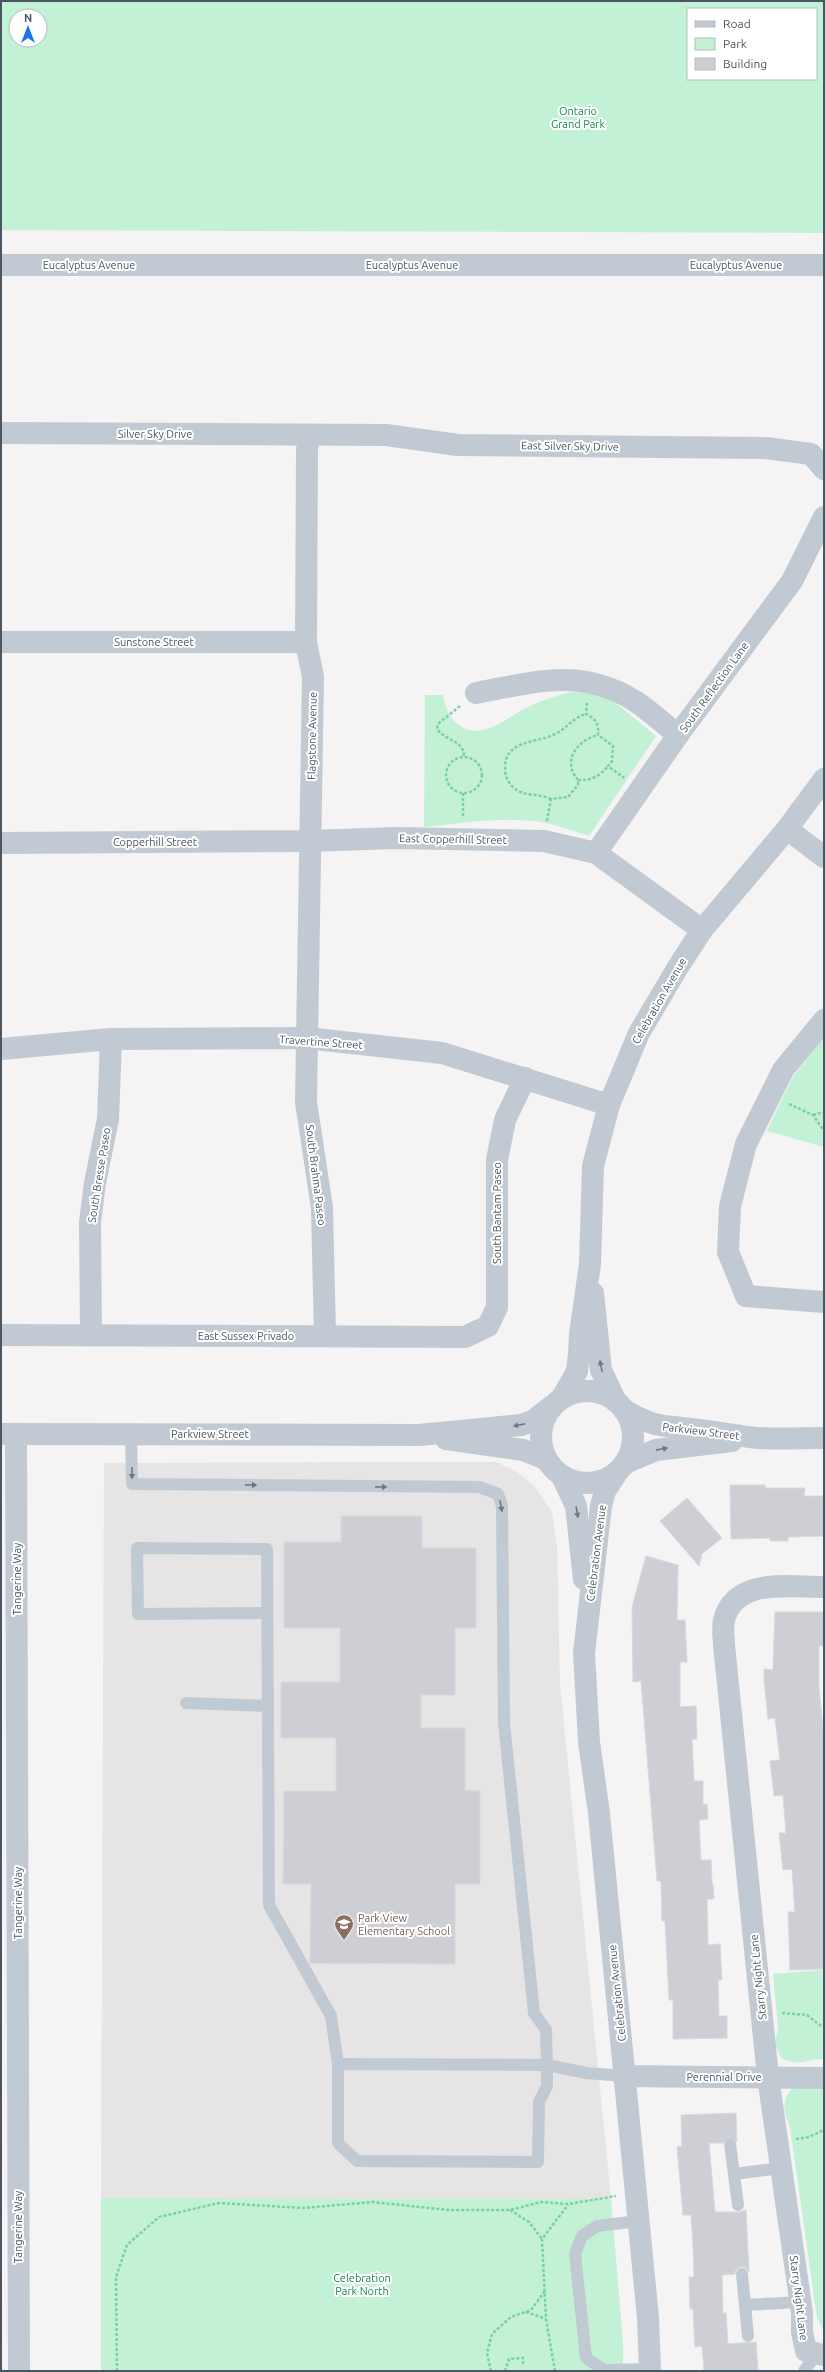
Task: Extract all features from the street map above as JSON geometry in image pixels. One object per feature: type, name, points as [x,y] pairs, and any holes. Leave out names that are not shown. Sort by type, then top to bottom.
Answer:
[{"type":"street","name":"Eucalyptus Avenue","points":[[1,265],[824,266]]},
{"type":"street","name":"Silver Sky Drive","points":[[1,433],[309,435]]},
{"type":"street","name":"East Silver Sky Drive","points":[[309,435],[386,435],[458,445],[766,448],[811,454],[824,469]]},
{"type":"street","name":"Flagstone Avenue","points":[[306,1038],[313,677],[306,642],[309,435]]},
{"type":"street","name":"South Reflection Lane","points":[[596,853],[678,735],[792,581],[824,517]]},
{"type":"street","name":"Sunstone Street","points":[[1,642],[306,642]]},
{"type":"street","points":[[476,693],[552,679],[588,682],[635,701],[678,735]]},
{"type":"street","name":"Celebration Avenue","points":[[557,1402],[577,1371],[590,1264],[593,1166],[609,1105],[639,1033],[702,930],[787,829],[824,780]]},
{"type":"street","points":[[787,829],[824,857]]},
{"type":"street","name":"East Copperhill Street","points":[[310,841],[396,838],[544,841],[596,853]]},
{"type":"street","name":"Copperhill Street","points":[[1,843],[310,841]]},
{"type":"street","points":[[596,853],[702,930]]},
{"type":"street","points":[[824,1020],[783,1070],[767,1097],[746,1144],[730,1206],[728,1252],[746,1296],[824,1302]]},
{"type":"street","name":"Travertine Street","points":[[1,1048],[111,1039],[306,1038],[442,1053],[609,1105]]},
{"type":"street","name":"South Brahma Paseo","points":[[306,1038],[306,1102],[322,1208],[325,1336]]},
{"type":"street","name":"South Bresse Paseo","points":[[91,1335],[90,1222],[95,1183],[108,1119],[111,1039]]},
{"type":"street","name":"South Bantam Paseo","points":[[488,1326],[497,1307],[497,1160],[505,1120],[525,1078]]},
{"type":"street","name":"Celebration Avenue","points":[[590,1264],[601,1370],[620,1406]]},
{"type":"street","name":"East Sussex Privado","points":[[1,1335],[465,1337],[488,1326]]},
{"type":"street","points":[[590,1391],[604,1394],[620,1406],[631,1422],[633,1436],[631,1450],[622,1467],[609,1478],[585,1484],[562,1476],[546,1459],[542,1448],[542,1426],[557,1402],[575,1392],[590,1391]]},
{"type":"street","name":"Parkview Street","points":[[9,1434],[419,1435],[521,1425],[532,1421],[557,1402]]},
{"type":"street","name":"Parkview Street","points":[[620,1406],[641,1420],[658,1426],[757,1438]]},
{"type":"street","name":"Tangerine Way","points":[[9,1434],[19,2371]]},
{"type":"street","name":"Parkview Street","points":[[419,1435],[523,1450],[546,1459]]},
{"type":"street","name":"Parkview Street","points":[[622,1467],[656,1450],[757,1438],[824,1438]]},
{"type":"street","name":"Celebration Avenue","points":[[622,1467],[605,1491],[601,1506],[584,1653],[589,1742],[599,1813],[625,2076],[648,2318],[650,2370]]},
{"type":"street","name":"Celebration Avenue","points":[[562,1476],[576,1506],[588,1616]]},
{"type":"street","name":"Starry Night Lane","points":[[813,2358],[802,2332],[800,2302],[768,2077],[724,1645],[724,1620],[733,1602],[747,1591],[768,1586],[824,1587]]},
{"type":"street","name":"Perennial Drive","points":[[625,2076],[824,2078]]},
{"type":"lane","points":[[132,1434],[132,1484],[479,1487],[498,1494],[502,1506],[504,1723],[534,2013],[546,2030],[547,2086],[540,2102],[538,2162],[357,2161],[338,2143],[338,2064],[331,2016],[269,1905],[267,1549],[137,1548],[138,1614],[267,1613]]},
{"type":"lane","points":[[186,1703],[268,1706]]},
{"type":"lane","points":[[338,2064],[547,2065],[586,2073],[625,2076]]},
{"type":"lane","points":[[730,2144],[738,2206]]},
{"type":"lane","points":[[734,2174],[781,2168]]},
{"type":"lane","points":[[639,2221],[597,2226],[582,2236],[575,2254],[586,2358],[604,2370],[650,2370]]},
{"type":"lane","points":[[742,2274],[748,2336]]},
{"type":"lane","points":[[745,2305],[800,2302]]},
{"type":"path","points":[[586,714],[588,682]]},
{"type":"path","points":[[464,757],[464,749],[461,745],[440,733],[437,729],[438,724],[476,693]]},
{"type":"path","points":[[578,780],[586,781],[594,778],[612,761],[613,746],[598,735],[597,722],[594,718],[586,714],[576,717],[568,726],[553,735],[527,741],[510,752],[506,760],[506,774],[509,783],[515,789],[522,793],[535,794],[551,799],[568,797],[578,784],[578,780],[572,769],[574,751],[582,741],[598,735]]},
{"type":"path","points":[[464,757],[478,764],[482,774],[479,785],[469,792],[463,793],[452,788],[446,778],[446,772],[452,762],[464,757]]},
{"type":"path","points":[[608,766],[640,790]]},
{"type":"path","points":[[463,793],[463,839]]},
{"type":"path","points":[[544,841],[551,799]]},
{"type":"path","points":[[767,1097],[800,1108],[813,1115],[824,1131]]},
{"type":"path","points":[[813,1115],[824,1112]]},
{"type":"path","points":[[761,2014],[799,2013],[807,2015],[821,2026]]},
{"type":"path","points":[[777,2142],[809,2137],[824,2130]]},
{"type":"path","points":[[117,2371],[116,2277],[127,2245],[159,2217],[219,2203],[303,2208],[374,2202],[448,2210],[510,2210],[541,2202],[568,2204],[616,2196]]},
{"type":"path","points":[[542,2239],[568,2204]]},
{"type":"path","points":[[510,2210],[529,2222],[542,2239],[546,2319],[555,2371]]},
{"type":"path","points":[[491,2371],[487,2353],[492,2334],[511,2317],[531,2310],[545,2291]]},
{"type":"path","points":[[525,2312],[546,2319]]},
{"type":"path","points":[[505,2371],[509,2359],[523,2358],[523,2364]]},
{"type":"shaded area","name":"Park View Elementary School","points":[[496,1462],[516,1471],[535,1487],[552,1512],[557,1546],[560,1684],[611,2199],[101,2198],[104,1463]]},
{"type":"green space","name":"Ontario Grand Park","points":[[1,1],[824,1],[824,233],[1,230]]},
{"type":"green space","points":[[572,692],[598,693],[618,705],[656,736],[589,836],[565,828],[526,820],[482,821],[424,827],[425,695],[443,695],[448,712],[452,719],[464,728],[481,730],[495,726],[523,709],[539,702]]},
{"type":"green space","points":[[824,1037],[824,1147],[767,1131],[792,1078]]},
{"type":"green space","points":[[824,1970],[824,2059],[798,2062],[787,2061],[781,2058],[775,2043],[778,2027],[773,1974]]},
{"type":"green space","points":[[794,2087],[824,2087],[824,2332],[817,2318],[790,2127],[784,2106],[787,2096]]},
{"type":"green space","name":"Celebration Park North","points":[[101,2198],[611,2199],[623,2343],[623,2371],[101,2371]]},
{"type":"building","points":[[730,1485],[765,1485],[765,1488],[805,1488],[804,1496],[824,1496],[824,1536],[788,1537],[788,1541],[770,1541],[770,1538],[731,1539]]},
{"type":"building","points":[[687,1498],[722,1538],[702,1554],[699,1566],[660,1521]]},
{"type":"building","points":[[341,1516],[422,1516],[422,1548],[476,1548],[476,1628],[455,1628],[455,1695],[421,1695],[421,1728],[465,1728],[465,1790],[480,1791],[480,1884],[455,1884],[455,1964],[310,1963],[311,1884],[283,1884],[284,1791],[336,1791],[336,1738],[281,1738],[281,1682],[340,1682],[340,1628],[284,1628],[284,1542],[341,1542]]},
{"type":"building","points":[[646,1556],[678,1565],[677,1620],[685,1620],[687,1662],[680,1662],[680,1707],[696,1706],[697,1739],[692,1739],[694,1781],[703,1781],[703,1805],[707,1804],[708,1819],[699,1820],[701,1860],[711,1860],[714,1899],[707,1899],[708,1945],[720,1944],[722,1980],[718,1980],[719,2016],[727,2016],[727,2038],[673,2039],[673,2000],[669,2000],[665,1921],[662,1921],[661,1881],[657,1881],[641,1681],[633,1682],[632,1607]]},
{"type":"building","points":[[775,1612],[824,1612],[824,1646],[819,1646],[819,1688],[824,1740],[824,1969],[790,1970],[788,1912],[795,1912],[792,1869],[783,1870],[779,1833],[786,1833],[783,1795],[774,1796],[770,1761],[780,1760],[775,1718],[768,1719],[764,1680],[764,1669],[773,1670]]},
{"type":"building","points":[[736,2113],[737,2142],[729,2137],[723,2143],[709,2143],[715,2212],[739,2212],[746,2210],[749,2272],[745,2267],[741,2267],[735,2271],[735,2274],[722,2275],[723,2313],[726,2313],[728,2344],[756,2342],[758,2371],[704,2371],[702,2346],[695,2347],[693,2309],[690,2309],[689,2277],[694,2277],[691,2215],[683,2215],[677,2147],[682,2146],[681,2115]]},
{"type":"place","name":"Park View Elementary School","points":[[344,1941]]}]
